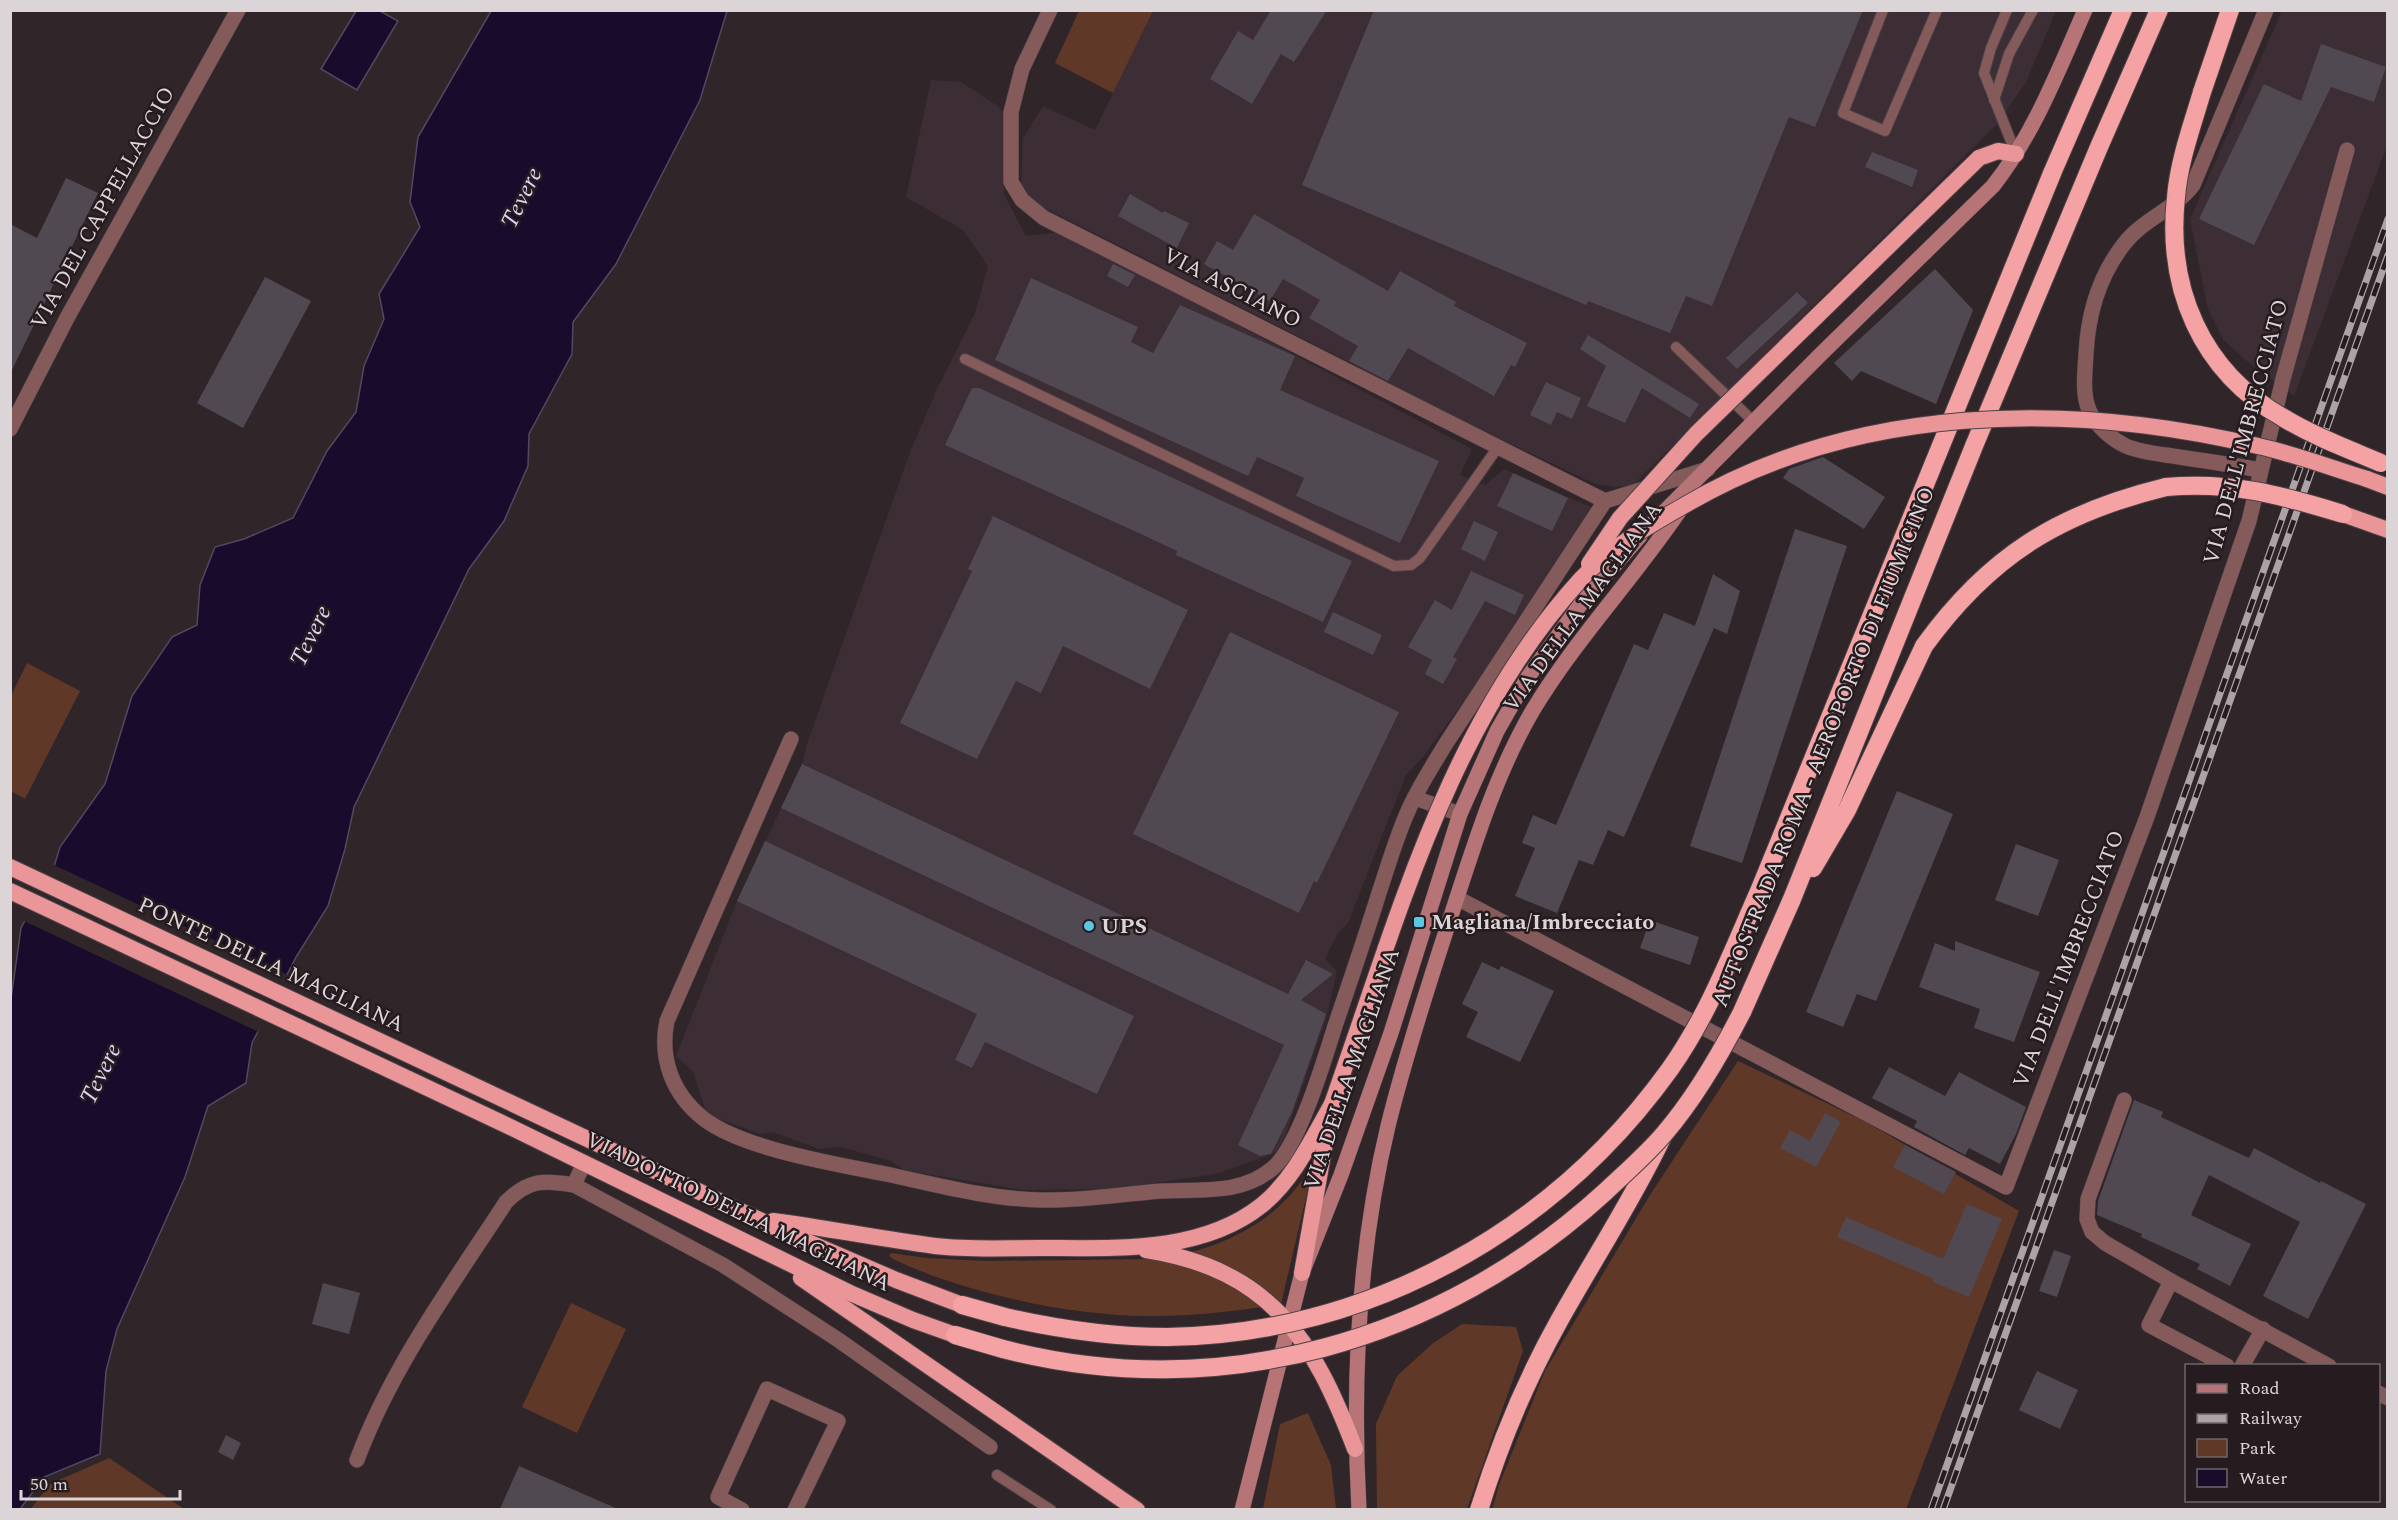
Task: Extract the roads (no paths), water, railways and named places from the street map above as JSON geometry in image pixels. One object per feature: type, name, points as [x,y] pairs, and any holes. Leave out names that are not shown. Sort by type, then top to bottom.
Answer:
[{"type":"highway","name":"AUTOSTRADA ROMA - AEROPORTO DI FIUMICINO","points":[[962,1305],[1005,1317],[1068,1330],[1167,1337],[1249,1330],[1306,1319],[1374,1298],[1441,1269],[1506,1231],[1572,1180],[1628,1123],[1690,1037],[1715,990],[1761,889],[2053,171],[2123,10]]},
{"type":"highway","name":"AUTOSTRADA ROMA - AEROPORTO DI FIUMICINO","points":[[955,1335],[1050,1360],[1110,1367],[1202,1368],[1288,1357],[1363,1337],[1454,1298],[1531,1253],[1583,1212],[1664,1134],[1691,1098],[1731,1033],[1792,899],[1974,446],[2159,10]]},
{"type":"highway","points":[[2230,10],[2202,92],[2185,152],[2175,211],[2174,248],[2177,271],[2190,317],[2223,368],[2257,401],[2298,426],[2388,465]]},
{"type":"highway","points":[[1302,1273],[1332,1104],[1389,938],[1426,841],[1473,734],[1516,662],[1578,582],[1620,518],[1663,469],[1728,402],[1979,158],[1998,151],[2016,154]]},
{"type":"highway","points":[[1578,582],[1596,564],[1648,527],[1714,488],[1745,473],[1814,447],[1876,432],[1924,424],[2028,419],[2074,420],[2157,427],[2263,447],[2388,487]]},
{"type":"highway","points":[[1792,899],[1847,810],[1924,646],[1941,622],[1969,591],[2025,544],[2068,519],[2103,504],[2166,487],[2185,485],[2219,485],[2257,490],[2343,514],[2388,530]]},
{"type":"highway","name":"PONTE DELLA MAGLIANA","points":[[10,867],[513,1104]]},
{"type":"highway","name":"PONTE DELLA MAGLIANA","points":[[10,891],[504,1124]]},
{"type":"highway","name":"VIADOTTO DELLA MAGLIANA","points":[[513,1104],[846,1259],[962,1305]]},
{"type":"highway","points":[[761,1219],[952,1247],[1145,1246],[1190,1238],[1223,1227],[1253,1212],[1270,1198],[1289,1177],[1332,1104]]},
{"type":"highway","name":"VIADOTTO DELLA MAGLIANA","points":[[504,1124],[884,1308],[955,1335]]},
{"type":"highway","points":[[1479,1509],[1516,1410],[1537,1365],[1558,1323],[1633,1196],[1664,1134]]},
{"type":"highway","points":[[1111,1247],[1167,1254],[1220,1272],[1257,1293],[1290,1322],[1306,1344],[1332,1394],[1355,1449]]},
{"type":"highway","points":[[759,1248],[1137,1509]]},
{"type":"highway","points":[[1096,1482],[1114,1509]]},
{"type":"main road","name":"VIA DELLA MAGLIANA","points":[[1242,1509],[1302,1273],[1341,1175],[1391,1033],[1460,814],[1500,724],[1558,633],[1592,590],[1645,531],[1993,186],[2016,154],[2042,106],[2085,10]]},
{"type":"main road","name":"VIA DELLA MAGLIANA","points":[[1359,1509],[1355,1449],[1359,1321],[1371,1209],[1388,1124],[1417,1022],[1457,898],[1494,789],[1533,711],[1592,627],[1658,544],[1708,469]]},
{"type":"street","name":"VIA DEL CAPPELLACCIO","points":[[10,429],[68,318],[237,10]]},
{"type":"street","name":"VIA ASCIANO","points":[[1050,10],[1022,69],[1011,112],[1011,182],[1022,200],[1044,218],[1605,501]]},
{"type":"street","points":[[2260,470],[2155,453],[2124,445],[2105,432],[2092,416],[2084,387],[2088,330],[2093,302],[2103,278],[2115,256],[2133,234],[2174,204],[2193,185],[2266,10]]},
{"type":"street","name":"VIA DELL'IMBRECCIATO","points":[[1457,898],[2006,1187],[2147,817],[2249,521],[2283,379],[2347,150]]},
{"type":"street","name":"VIA DELLA MAGLIANA","points":[[791,740],[669,1014],[665,1030],[664,1053],[675,1085],[691,1107],[706,1120],[748,1141],[876,1172],[1020,1199],[1063,1199],[1227,1189],[1251,1183],[1280,1163],[1290,1148],[1318,1076],[1397,841],[1415,798],[1445,745],[1605,501],[1708,469]]},
{"type":"street","points":[[1415,798],[1460,814]]},
{"type":"street","points":[[2124,1100],[2091,1189],[2086,1219],[2092,1232],[2171,1281],[2327,1364]]},
{"type":"street","points":[[574,1185],[584,1163]]},
{"type":"street","points":[[357,1460],[369,1427],[402,1362],[506,1202],[522,1188],[537,1182],[552,1181],[574,1185],[723,1265],[837,1339],[990,1447]]},
{"type":"street","points":[[2171,1281],[2149,1326],[2225,1364]]},
{"type":"street","points":[[2243,1364],[2263,1329]]},
{"type":"street","points":[[742,1509],[718,1497],[767,1389],[838,1421],[795,1509]]},
{"type":"lane","points":[[1883,10],[1843,113],[1885,131],[1937,10]]},
{"type":"lane","points":[[2007,10],[1991,48],[1984,73],[2016,154]]},
{"type":"lane","points":[[1994,100],[2009,54],[2033,10]]},
{"type":"lane","points":[[1676,347],[1754,422]]},
{"type":"lane","points":[[965,359],[1394,566],[1411,565],[1420,558],[1498,447]]},
{"type":"lane","points":[[997,1475],[1051,1509]]},
{"type":"water","points":[[356,11],[380,11],[398,21],[357,90],[321,69]]},
{"type":"water","name":"Tevere","points":[[491,11],[727,11],[700,100],[616,264],[573,322],[572,354],[529,434],[528,466],[504,521],[469,569],[354,807],[345,849],[328,906],[296,957],[252,1043],[246,1083],[208,1106],[185,1177],[117,1329],[106,1371],[100,1454],[44,1477],[20,1509],[11,1510],[10,1006],[21,928],[53,870],[60,847],[105,784],[132,696],[172,637],[197,625],[200,585],[215,547],[244,539],[293,518],[327,451],[356,412],[364,366],[384,319],[379,294],[420,227],[410,202],[418,137]]},
{"type":"railway","points":[[1931,1510],[2388,219]]},
{"type":"railway","points":[[1943,1510],[2388,255]]},
{"type":"place","name":"Magliana/Imbrecciato","points":[[1419,922]]},
{"type":"place","name":"UPS","points":[[1089,926]]}]
